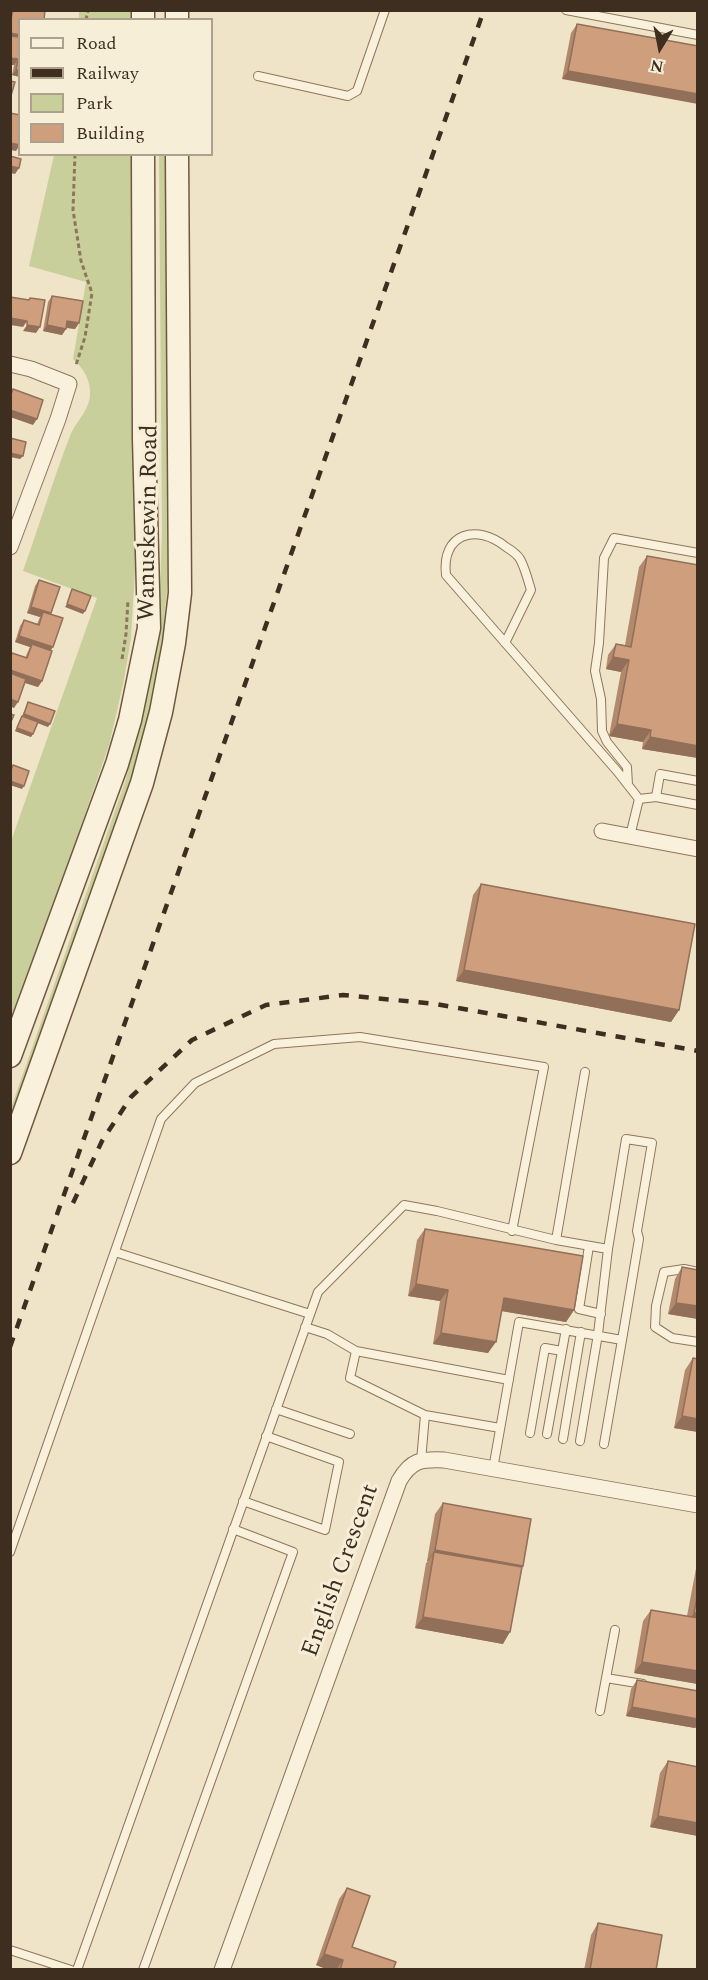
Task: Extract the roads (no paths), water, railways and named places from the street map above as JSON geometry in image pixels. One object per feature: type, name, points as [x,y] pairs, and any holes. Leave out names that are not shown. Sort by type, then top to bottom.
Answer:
[{"type":"main road","name":"Wanuskewin Road","points":[[10,1056],[117,764],[130,720],[149,628],[144,438],[144,156]]},
{"type":"main road","name":"Wanuskewin Road","points":[[10,1153],[142,783],[161,712],[174,643],[180,593],[177,156]]},
{"type":"street","points":[[10,364],[31,369],[69,384],[10,547]]},
{"type":"street","points":[[602,831],[698,849]]},
{"type":"street","points":[[422,1461],[444,1460],[698,1505]]},
{"type":"street","name":"English Crescent","points":[[222,1970],[399,1480],[406,1469],[417,1461],[422,1461]]},
{"type":"lane","points":[[258,76],[348,96],[353,94],[357,91],[385,10]]},
{"type":"lane","points":[[566,10],[698,35]]},
{"type":"lane","points":[[505,643],[531,590],[519,558],[496,539],[475,532],[454,541],[448,549],[444,561],[446,575],[639,799]]},
{"type":"lane","points":[[628,785],[627,767],[602,732],[601,699],[595,670],[599,643],[604,558],[614,538],[698,553]]},
{"type":"lane","points":[[656,797],[660,774],[698,781]]},
{"type":"lane","points":[[639,799],[656,797],[698,805]]},
{"type":"lane","points":[[630,836],[639,799]]},
{"type":"lane","points":[[10,1552],[161,1119],[195,1083],[274,1044],[360,1037],[544,1067],[512,1231]]},
{"type":"lane","points":[[556,1240],[585,1072]]},
{"type":"lane","points":[[580,1442],[626,1139],[652,1143],[637,1231],[639,1239],[604,1444]]},
{"type":"lane","points":[[77,1970],[318,1292],[404,1205],[437,1211],[512,1231],[608,1249]]},
{"type":"lane","points":[[589,1245],[579,1309],[600,1314]]},
{"type":"lane","points":[[115,1252],[310,1314]]},
{"type":"lane","points":[[698,1272],[684,1269],[664,1272],[656,1306],[655,1327],[672,1338],[698,1342]]},
{"type":"lane","points":[[493,1469],[519,1322],[622,1340]]},
{"type":"lane","points":[[305,1327],[327,1334],[356,1351],[509,1380]]},
{"type":"lane","points":[[547,1434],[566,1329]]},
{"type":"lane","points":[[563,1439],[581,1332]]},
{"type":"lane","points":[[530,1433],[545,1348],[562,1351]]},
{"type":"lane","points":[[356,1351],[350,1378],[425,1415],[500,1428]]},
{"type":"lane","points":[[276,1409],[350,1434]]},
{"type":"lane","points":[[422,1461],[425,1415]]},
{"type":"lane","points":[[243,1501],[325,1530],[339,1462],[266,1436]]},
{"type":"lane","points":[[143,1970],[293,1552],[233,1529]]},
{"type":"lane","points":[[600,1712],[615,1630]]},
{"type":"lane","points":[[606,1678],[652,1686]]},
{"type":"lane","points":[[10,1950],[71,1970]]},
{"type":"railway","points":[[10,1347],[484,10]]},
{"type":"railway","points":[[73,1203],[102,1141],[131,1097],[192,1040],[266,1005],[343,995],[436,1004],[698,1051]]}]
